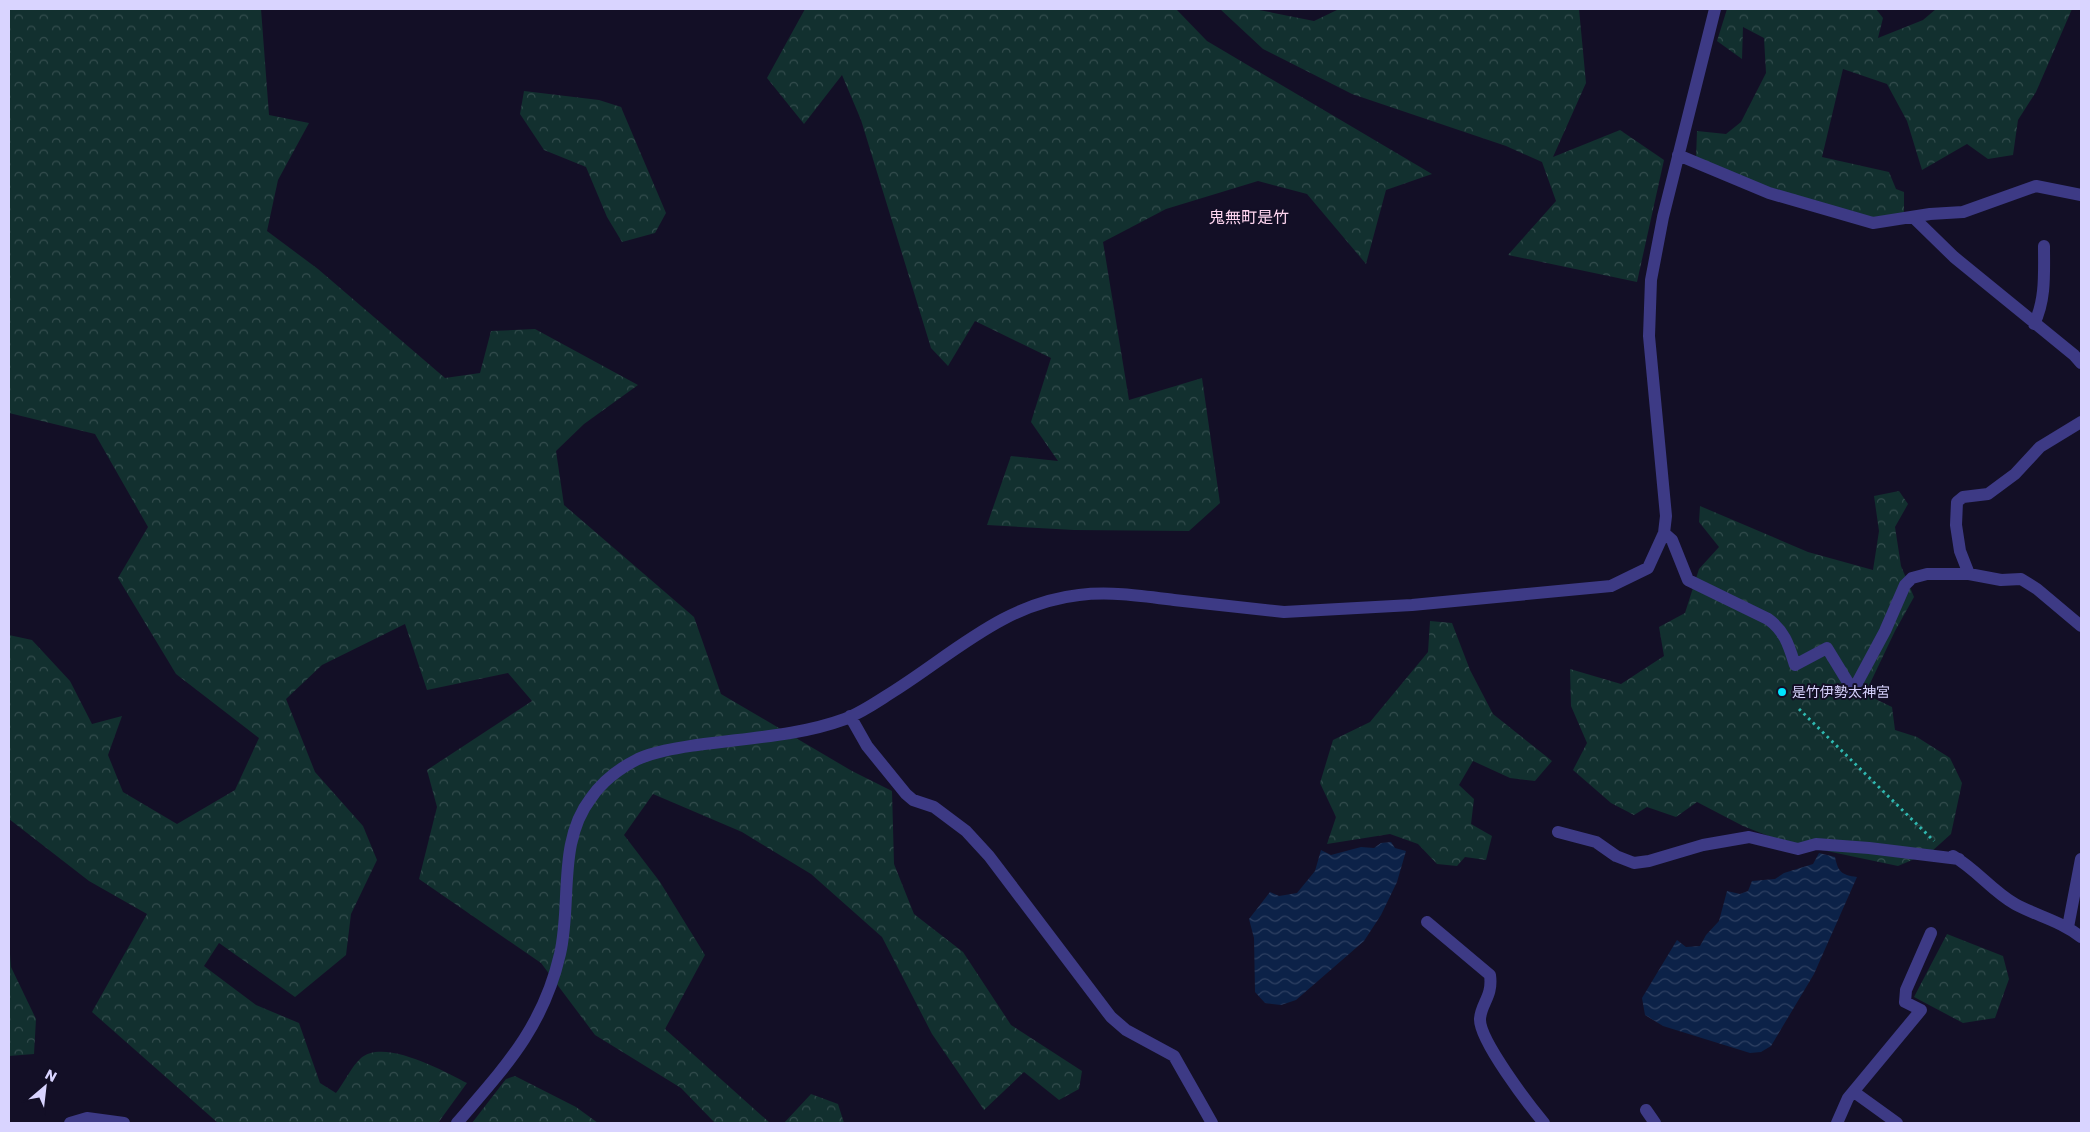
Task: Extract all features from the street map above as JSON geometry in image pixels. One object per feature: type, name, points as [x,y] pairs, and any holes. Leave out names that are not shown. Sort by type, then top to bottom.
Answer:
[{"type":"street","points":[[457,1123],[524,1043],[552,983],[561,951],[569,848],[574,828],[589,799],[606,780],[638,759],[670,750],[818,727],[850,716],[868,708],[936,664],[1001,618],[1044,602],[1079,595],[1102,594],[1284,612],[1412,605],[1436,601],[1611,586],[1648,568],[1664,533],[1665,486],[1649,336],[1651,280],[1663,217],[1715,9]]},
{"type":"street","points":[[1678,155],[1770,193],[1874,223],[1930,214],[1962,212],[2036,186],[2081,195]]},
{"type":"street","points":[[1914,218],[1954,257],[2074,355],[2081,363]]},
{"type":"street","points":[[2034,324],[2041,311],[2043,296],[2044,246]]},
{"type":"street","points":[[1969,574],[1960,551],[1956,525],[1957,502],[1963,497],[1988,494],[2015,474],[2040,447],[2081,422]]},
{"type":"street","points":[[1664,533],[1672,540],[1688,580],[1768,619],[1779,627],[1787,640],[1795,665],[1827,648],[1852,689],[1885,631],[1905,585],[1912,578],[1927,574],[1969,574],[2001,580],[2021,579],[2038,589],[2081,626]]},
{"type":"street","points":[[850,716],[866,746],[906,794],[914,800],[934,807],[951,818],[988,856],[1111,1017],[1126,1030],[1174,1056],[1212,1123]]},
{"type":"street","points":[[1558,832],[1596,842],[1616,856],[1634,862],[1649,861],[1703,845],[1749,837],[1798,849],[1816,844],[1959,859]]},
{"type":"street","points":[[1944,851],[1959,859],[2014,903],[2068,927],[2081,937]]},
{"type":"street","points":[[2068,927],[2081,859]]},
{"type":"street","points":[[1427,922],[1490,975],[1492,986],[1480,1018],[1481,1033],[1524,1100],[1544,1123]]},
{"type":"street","points":[[1837,1123],[1848,1098],[1862,1079],[1921,1010],[1905,1002],[1905,996],[1931,933]]},
{"type":"street","points":[[1854,1092],[1897,1123]]},
{"type":"street","points":[[1646,1110],[1655,1123]]},
{"type":"street","points":[[70,1123],[87,1118],[124,1123]]},
{"type":"path","points":[[1799,709],[1944,851]]},
{"type":"green space","points":[[9,9],[261,9],[269,115],[309,123],[278,180],[267,231],[318,269],[445,378],[480,373],[491,331],[535,329],[638,385],[584,424],[556,451],[564,505],[694,617],[721,694],[852,771],[892,791],[894,864],[914,914],[963,952],[1011,1025],[1082,1071],[1079,1089],[1059,1100],[1024,1072],[984,1110],[932,1034],[882,937],[811,874],[742,832],[653,794],[624,835],[660,882],[705,955],[665,1029],[770,1123],[715,1123],[681,1088],[595,1035],[541,963],[419,879],[437,807],[427,770],[532,701],[508,673],[427,690],[405,624],[322,665],[286,699],[315,772],[363,826],[377,860],[351,914],[346,955],[295,997],[219,943],[204,966],[256,1005],[299,1023],[320,1083],[336,1093],[361,1058],[371,1053],[384,1052],[414,1058],[467,1083],[438,1123],[218,1123],[92,1012],[147,914],[89,881],[9,819],[9,635],[32,640],[70,681],[92,724],[122,716],[108,755],[123,792],[177,824],[235,790],[259,738],[176,674],[118,578],[148,527],[95,434],[9,413]]},
{"type":"green space","points":[[805,9],[1176,9],[1207,41],[1432,174],[1386,190],[1366,264],[1307,194],[1258,181],[1166,209],[1103,242],[1129,400],[1202,378],[1220,503],[1189,531],[1074,530],[987,525],[1011,456],[1058,461],[1031,422],[1051,358],[975,321],[948,366],[931,348],[861,120],[842,75],[804,124],[767,78]]},
{"type":"green space","points":[[1220,9],[1254,9],[1314,21],[1339,9],[1579,9],[1586,83],[1553,157],[1620,130],[1664,160],[1637,282],[1508,255],[1556,201],[1542,162],[1506,146],[1352,94],[1263,49]]},
{"type":"green space","points":[[1727,9],[1876,9],[1883,18],[1878,38],[1923,20],[1936,9],[2072,9],[2036,92],[2018,120],[2013,155],[1988,159],[1967,144],[1922,170],[1907,121],[1887,84],[1843,69],[1822,157],[1889,172],[1896,189],[1904,192],[1904,216],[1873,219],[1771,189],[1696,158],[1697,131],[1726,134],[1741,122],[1766,73],[1764,38],[1743,27],[1742,59],[1717,41]]},
{"type":"green space","points":[[524,91],[599,100],[621,107],[666,213],[655,233],[622,242],[607,217],[586,167],[544,150],[520,114]]},
{"type":"green space","points":[[1899,491],[1908,504],[1895,527],[1901,566],[1914,597],[1895,631],[1865,694],[1892,707],[1895,730],[1917,737],[1950,758],[1962,783],[1951,834],[1931,852],[1898,866],[1784,842],[1743,826],[1697,802],[1676,817],[1647,807],[1634,815],[1611,803],[1573,770],[1587,743],[1571,706],[1570,669],[1621,684],[1664,656],[1659,627],[1685,613],[1699,569],[1719,547],[1699,522],[1700,506],[1808,552],[1873,570],[1879,531],[1874,496]]},
{"type":"green space","points":[[1430,621],[1452,623],[1470,670],[1493,714],[1552,761],[1535,781],[1510,778],[1473,761],[1459,785],[1474,799],[1471,824],[1492,836],[1486,860],[1465,857],[1457,866],[1437,864],[1418,844],[1390,834],[1327,844],[1336,817],[1320,783],[1333,740],[1370,722],[1428,652]]},
{"type":"green space","points":[[1947,934],[2003,956],[2009,979],[1995,1018],[1963,1023],[1914,997]]},
{"type":"green space","points":[[9,941],[11,967],[36,1019],[34,1054],[9,1056]]},
{"type":"green space","points":[[515,1076],[576,1107],[598,1123],[472,1123],[506,1079]]},
{"type":"green space","points":[[811,1094],[838,1104],[844,1123],[784,1123]]},
{"type":"water","points":[[1391,842],[1395,848],[1406,851],[1397,882],[1381,915],[1364,941],[1296,1000],[1281,1005],[1265,1003],[1255,992],[1254,938],[1249,919],[1270,892],[1279,896],[1297,893],[1315,871],[1321,850],[1331,855],[1361,847],[1374,848],[1381,843]]},
{"type":"water","points":[[1819,853],[1835,857],[1842,872],[1857,877],[1814,974],[1771,1046],[1761,1052],[1750,1053],[1663,1026],[1645,1015],[1642,998],[1677,940],[1686,947],[1700,946],[1706,935],[1719,921],[1727,891],[1740,894],[1748,891],[1752,881],[1775,879],[1784,873],[1813,864]]},
{"type":"place","name":"是竹伊勢太神宮","points":[[1782,692]]},
{"type":"district","name":"鬼無町是竹","points":[[1249,217]]}]
